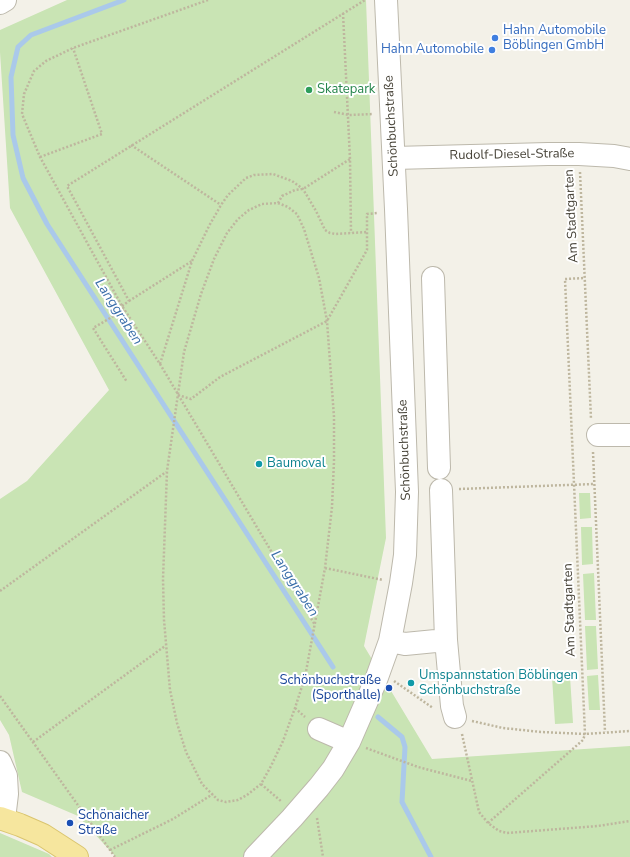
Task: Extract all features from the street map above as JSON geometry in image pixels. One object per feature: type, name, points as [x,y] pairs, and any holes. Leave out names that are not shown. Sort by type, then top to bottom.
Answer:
[{"type":"main road","points":[[2,818],[43,835],[77,857]]},
{"type":"street","points":[[0,3],[5,0]]},
{"type":"street","name":"Schönbuchstraße","points":[[255,857],[319,787],[333,769],[349,742],[378,674],[390,641],[401,583],[406,539],[405,424],[386,0]]},
{"type":"street","name":"Rudolf-Diesel-Straße","points":[[394,158],[470,155],[579,154],[614,156],[630,159]]},
{"type":"street","points":[[433,278],[439,468]]},
{"type":"street","points":[[405,424],[437,422]]},
{"type":"street","points":[[594,435],[630,435]]},
{"type":"street","points":[[441,490],[446,640],[452,706],[456,717]]},
{"type":"street","points":[[390,641],[405,644],[446,640]]},
{"type":"street","points":[[319,730],[349,742]]},
{"type":"street","points":[[0,762],[6,776],[7,794],[2,818]]},
{"type":"path","points":[[208,0],[73,48],[46,60],[34,71],[24,94],[22,114],[40,157],[124,310],[160,364],[177,395],[315,625]]},
{"type":"path","points":[[129,301],[67,186],[365,0]]},
{"type":"path","points":[[343,13],[350,159],[351,233]]},
{"type":"path","points":[[40,157],[102,134],[73,48]]},
{"type":"path","points":[[334,112],[348,115],[392,113]]},
{"type":"path","points":[[131,146],[221,205]]},
{"type":"path","name":"Am Stadtgarten","points":[[579,154],[594,435],[594,484],[605,732]]},
{"type":"path","points":[[278,203],[282,196],[295,190],[303,189],[350,159]]},
{"type":"path","points":[[160,364],[192,261],[208,226],[221,205],[246,178],[254,175],[273,174],[292,181],[303,189],[325,230],[330,233],[368,232],[367,250],[326,321],[220,377],[190,399],[177,395]]},
{"type":"path","points":[[278,203],[288,207],[297,214],[304,230],[319,278],[326,321],[334,417],[332,507],[325,568],[315,625],[305,677],[295,708],[277,754],[261,784],[238,800],[226,802],[218,800],[202,784],[186,752],[177,723],[170,690],[166,646],[163,579],[166,471],[184,352],[201,294],[214,259],[227,233],[238,219],[249,210],[262,204],[278,203]]},
{"type":"path","points":[[122,306],[192,261]]},
{"type":"path","name":"Am Stadtgarten","points":[[585,278],[565,279],[585,734]]},
{"type":"path","points":[[124,310],[93,328],[127,382]]},
{"type":"path","points":[[0,592],[166,471]]},
{"type":"path","points":[[441,490],[594,484]]},
{"type":"path","points":[[325,568],[401,583]]},
{"type":"path","points":[[33,742],[166,646]]},
{"type":"path","points":[[378,674],[397,682],[436,710],[456,717],[503,728],[541,732],[585,734],[630,731]]},
{"type":"path","points":[[0,696],[115,857]]},
{"type":"path","points":[[456,717],[462,734],[479,812],[488,823],[499,831],[507,833],[598,826],[630,821]]},
{"type":"path","points":[[488,823],[583,740],[585,734]]},
{"type":"path","points":[[349,742],[418,767],[472,781]]},
{"type":"path","points":[[261,784],[284,804]]},
{"type":"path","points":[[110,850],[173,819],[213,794]]},
{"type":"path","points":[[321,838],[323,857]]},
{"type":"green space","points":[[67,0],[366,0],[386,538],[364,646],[432,759],[630,746],[630,857],[116,857],[78,816],[22,792],[9,735],[0,720],[0,499],[27,481],[109,390],[10,208],[0,52],[0,30]]},
{"type":"green space","points":[[579,493],[590,493],[591,518],[580,519]]},
{"type":"green space","points":[[581,527],[592,527],[593,564],[582,565]]},
{"type":"green space","points":[[594,573],[596,620],[585,620],[583,574]]},
{"type":"green space","points":[[585,626],[596,626],[598,669],[587,670]]},
{"type":"green space","points":[[598,675],[600,710],[589,710],[587,676]]},
{"type":"green space","points":[[570,676],[573,723],[555,724],[552,677]]},
{"type":"green space","points":[[0,833],[49,854],[52,857],[0,857]]},
{"type":"waterway","name":"Langgraben","points":[[124,0],[31,35],[18,47],[11,77],[13,135],[23,178],[47,224],[333,667]]},
{"type":"waterway","name":"Langgraben","points":[[378,717],[402,737],[405,747],[402,802],[431,857]]},
{"type":"place","name":"Hahn Automobile Böblingen GmbH","points":[[495,38]]},
{"type":"place","name":"Hahn Automobile","points":[[492,50]]},
{"type":"place","name":"Skatepark","points":[[309,90]]},
{"type":"place","name":"Baumoval","points":[[259,464]]},
{"type":"place","name":"Umspannstation Böblingen Schönbuchstraße","points":[[411,683]]},
{"type":"place","name":"Schönbuchstraße (Sporthalle)","points":[[389,688]]},
{"type":"place","name":"Schönaicher Straße","points":[[70,823]]}]
